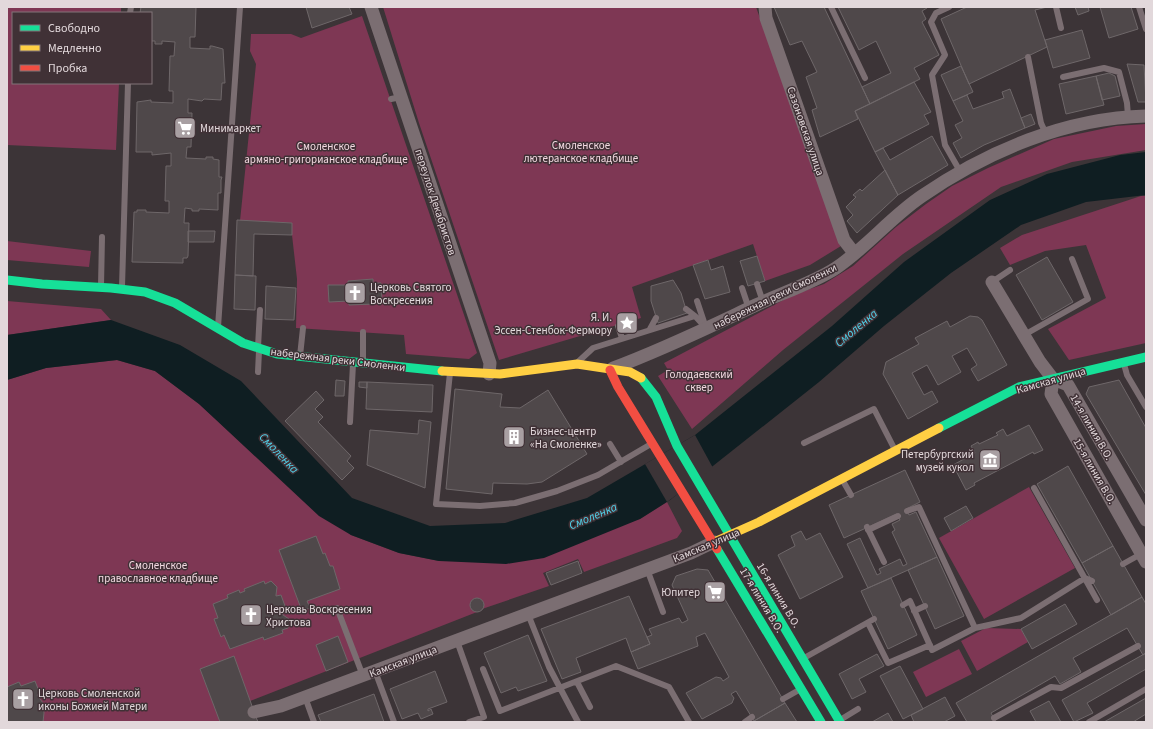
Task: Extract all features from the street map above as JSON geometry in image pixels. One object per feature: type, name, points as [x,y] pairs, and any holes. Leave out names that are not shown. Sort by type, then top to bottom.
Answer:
[{"type":"main road","name":"набережная реки Смоленки","points":[[7,280],[101,287],[147,293],[183,307],[218,328],[258,349],[300,357],[363,364],[508,375],[576,364],[597,366],[610,370],[626,370],[637,374],[646,383],[661,408],[677,446],[697,479]]},
{"type":"main road","name":"Камская улица","points":[[714,542],[842,479],[1019,388],[1146,357]]},
{"type":"main road","points":[[610,370],[618,388],[652,443]]},
{"type":"main road","name":"17-я линия В.О.","points":[[652,443],[681,492],[795,662],[808,685],[821,722]]},
{"type":"main road","name":"16-я линия В.О.","points":[[697,479],[730,535],[808,685],[838,721]]},
{"type":"street","name":"переулок Декабристов","points":[[371,7],[396,98],[490,363],[489,374]]},
{"type":"street","name":"Сазоновская улица","points":[[765,7],[769,25],[844,240],[854,253]]},
{"type":"street","name":"набережная реки Смоленки","points":[[610,370],[749,309],[836,268],[922,196],[979,162],[1046,134],[1081,123],[1128,116],[1146,116]]},
{"type":"street","name":"14-я линия В.О.","points":[[992,282],[1040,362],[1053,379],[1068,385],[1146,520]]},
{"type":"street","name":"15-я линия В.О.","points":[[1053,379],[1051,394],[1144,558]]},
{"type":"street","name":"Камская улица","points":[[254,712],[281,706],[305,698],[647,570],[691,553],[714,542]]},
{"type":"lane","points":[[218,328],[240,7]]},
{"type":"lane","points":[[831,7],[865,78]]},
{"type":"lane","points":[[949,7],[934,10],[931,22],[945,54],[932,75],[945,145],[962,173]]},
{"type":"lane","points":[[1056,7],[1061,28]]},
{"type":"lane","points":[[1140,7],[1146,29]]},
{"type":"lane","points":[[1028,57],[1041,122],[1046,134]]},
{"type":"lane","points":[[1063,77],[1104,68],[1119,72],[1127,103],[1128,116]]},
{"type":"lane","points":[[122,289],[128,84]]},
{"type":"lane","points":[[101,287],[102,237]]},
{"type":"lane","points":[[1024,335],[1088,299],[1072,259]]},
{"type":"lane","points":[[992,282],[1010,270]]},
{"type":"lane","points":[[757,284],[763,302]]},
{"type":"lane","points":[[742,288],[749,309]]},
{"type":"lane","points":[[697,301],[706,328]]},
{"type":"lane","points":[[686,309],[706,328]]},
{"type":"lane","points":[[258,372],[260,310]]},
{"type":"lane","points":[[576,364],[593,348],[695,316]]},
{"type":"lane","points":[[650,329],[656,318]]},
{"type":"lane","points":[[618,326],[622,338]]},
{"type":"lane","points":[[300,357],[303,328]]},
{"type":"lane","points":[[363,332],[363,364]]},
{"type":"lane","points":[[1124,362],[1128,375],[1146,407]]},
{"type":"lane","points":[[350,422],[353,363]]},
{"type":"lane","points":[[450,371],[436,504],[480,506],[515,503],[557,491],[598,475],[652,443]]},
{"type":"lane","points":[[804,443],[874,409],[896,451]]},
{"type":"lane","points":[[610,444],[620,462]]},
{"type":"lane","points":[[842,479],[851,496]]},
{"type":"lane","points":[[1034,488],[1097,600]]},
{"type":"lane","points":[[907,511],[919,506],[956,592],[975,628]]},
{"type":"lane","points":[[884,562],[867,529],[898,516]]},
{"type":"lane","points":[[1123,564],[1144,558]]},
{"type":"lane","points":[[647,570],[663,612]]},
{"type":"lane","points":[[1085,578],[1092,581]]},
{"type":"lane","points":[[903,605],[910,601],[932,650],[975,628],[1021,618],[1085,578]]},
{"type":"lane","points":[[914,611],[925,606]]},
{"type":"lane","points":[[337,608],[394,722]]},
{"type":"lane","points":[[528,614],[549,667],[578,722]]},
{"type":"lane","points":[[795,662],[874,619]]},
{"type":"lane","points":[[868,623],[888,664],[930,645]]},
{"type":"lane","points":[[457,641],[484,717],[469,722]]},
{"type":"lane","points":[[994,718],[1051,687],[1061,688],[1138,646]]},
{"type":"lane","points":[[484,669],[500,711],[616,666],[669,687],[689,722]]},
{"type":"lane","points":[[577,682],[590,707]]},
{"type":"lane","points":[[783,699],[808,685]]},
{"type":"lane","points":[[1089,722],[1146,689]]},
{"type":"lane","points":[[305,698],[314,722]]},
{"type":"lane","points":[[838,721],[858,709]]},
{"type":"lane","points":[[745,722],[752,717]]},
{"type":"green space","points":[[7,7],[121,7],[121,12],[12,12],[12,84],[119,84],[116,150],[7,145]]},
{"type":"green space","name":"Смоленское лютеранское кладбище","points":[[383,7],[756,7],[841,246],[810,265],[765,281],[753,244],[632,287],[641,318],[499,360],[419,123]]},
{"type":"green space","name":"Смоленское армяно-григорианское кладбище","points":[[362,16],[477,353],[469,359],[406,354],[404,335],[296,328],[297,279],[292,223],[240,221],[256,64],[250,51],[251,34],[291,34],[301,38]]},
{"type":"green space","name":"Голодаевский сквер","points":[[1146,124],[1146,150],[1072,162],[1001,187],[903,254],[783,350],[692,429],[658,376],[668,370],[664,363],[793,295],[824,284],[853,266],[896,227],[952,186],[988,168],[1054,139],[1116,126]]},
{"type":"green space","points":[[1141,196],[1146,196],[1146,343],[1069,360],[1048,329],[1106,298],[1086,245],[1045,251],[1010,265],[1000,248],[1022,235]]},
{"type":"green space","points":[[7,241],[91,251],[89,267],[7,260]]},
{"type":"green space","points":[[7,301],[101,309],[111,320],[7,335]]},
{"type":"green space","name":"Смоленское православное кладбище","points":[[117,360],[155,371],[199,404],[250,450],[351,535],[399,553],[439,561],[640,519],[667,502],[682,531],[677,538],[584,572],[578,559],[543,573],[549,586],[482,609],[484,605],[482,600],[476,598],[472,600],[470,605],[472,610],[477,612],[250,701],[258,722],[7,722],[7,380],[46,368]]},
{"type":"green space","points":[[1029,487],[1075,568],[984,619],[939,538]]},
{"type":"green space","points":[[986,628],[1021,629],[1028,642],[977,671],[961,641]]},
{"type":"green space","points":[[959,649],[972,674],[926,697],[913,672]]},
{"type":"water","name":"Смоленка","points":[[1146,152],[1146,195],[1086,202],[1021,225],[951,273],[884,326],[819,382],[670,500],[640,519],[544,558],[506,564],[439,561],[399,553],[351,535],[319,516],[199,404],[155,371],[117,360],[46,368],[7,380],[7,335],[111,320],[180,345],[241,381],[352,498],[430,526],[505,523],[587,498],[695,435],[832,326],[904,262],[990,200],[1047,174],[1120,155]]},
{"type":"pier","points":[[695,435],[713,468],[667,502],[645,464]]},
{"type":"building","points":[[141,7],[196,7],[195,37],[190,37],[190,48],[210,49],[210,46],[212,46],[223,49],[225,83],[222,83],[221,100],[204,99],[202,101],[188,99],[188,113],[192,113],[191,147],[187,147],[186,158],[206,159],[206,157],[213,157],[213,159],[219,160],[219,177],[222,177],[221,193],[218,193],[218,210],[199,209],[199,211],[192,211],[192,209],[185,208],[184,223],[189,223],[188,256],[187,258],[183,258],[183,263],[132,262],[134,212],[137,212],[137,210],[146,210],[146,212],[169,213],[169,201],[165,201],[166,166],[171,166],[171,153],[152,155],[152,152],[136,152],[137,102],[151,100],[151,102],[173,103],[173,91],[169,91],[170,56],[174,56],[175,42],[162,41],[162,44],[155,44],[155,41],[152,41],[152,12],[140,12]]},
{"type":"building","points":[[306,7],[349,7],[352,14],[312,28]]},
{"type":"building","points":[[774,7],[824,7],[870,104],[855,111],[858,119],[820,137],[812,110],[817,108],[806,77],[817,72],[802,41],[790,45]]},
{"type":"building","points":[[838,7],[926,7],[927,8],[922,11],[926,19],[922,22],[939,55],[914,68],[920,79],[870,104],[862,87],[891,73],[876,41],[859,50]]},
{"type":"building","points":[[967,7],[1047,7],[1035,10],[1047,47],[969,84],[941,19]]},
{"type":"building","points":[[1075,7],[1088,7],[1089,11],[1078,15]]},
{"type":"building","points":[[1100,7],[1131,7],[1138,29],[1109,38]]},
{"type":"building","points":[[1082,30],[1090,58],[1053,68],[1045,40]]},
{"type":"building","points":[[1127,64],[1144,65],[1146,102],[1138,102]]},
{"type":"building","points":[[961,66],[973,92],[953,101],[941,75]]},
{"type":"building","points":[[1109,73],[1115,76],[1120,96],[1102,100],[1096,76]]},
{"type":"building","points":[[1096,76],[1104,105],[1066,114],[1059,84]]},
{"type":"building","points":[[914,82],[931,112],[924,115],[929,124],[875,152],[855,111]]},
{"type":"building","points":[[1010,89],[1025,128],[984,145],[961,158],[953,143],[962,138],[955,125],[963,121],[953,101],[967,95],[973,109],[1004,98],[1002,92]]},
{"type":"building","points":[[1031,114],[1035,124],[1025,128],[1021,118]]},
{"type":"building","points":[[932,136],[948,165],[898,195],[875,152],[883,148],[890,160]]},
{"type":"building","points":[[885,170],[898,195],[857,233],[847,221],[853,215],[846,207],[856,197],[853,195],[860,189],[862,191]]},
{"type":"building","points":[[237,220],[292,223],[292,235],[254,234],[253,276],[235,275]]},
{"type":"building","points":[[188,231],[215,231],[214,242],[188,242]]},
{"type":"building","points":[[757,256],[765,281],[748,286],[740,261]]},
{"type":"building","points":[[1047,257],[1073,302],[1042,320],[1016,275]]},
{"type":"building","points":[[708,260],[711,270],[723,266],[730,292],[705,299],[693,265]]},
{"type":"building","points":[[235,275],[256,276],[255,310],[234,309]]},
{"type":"building","name":"Церковь Святого Воскресения","points":[[373,279],[373,283],[381,283],[382,300],[374,300],[374,304],[349,305],[349,301],[329,302],[328,285],[348,285],[348,281]]},
{"type":"building","points":[[673,280],[681,293],[687,313],[658,323],[651,301],[651,286]]},
{"type":"building","points":[[266,286],[296,288],[294,320],[265,319]]},
{"type":"building","points":[[970,316],[978,317],[982,320],[1007,365],[978,381],[971,369],[977,365],[967,348],[952,356],[961,372],[938,385],[927,365],[912,373],[924,395],[932,391],[938,402],[908,419],[883,374],[886,362],[919,344],[915,338],[947,321],[950,327]]},
{"type":"building","points":[[336,380],[345,381],[344,396],[335,396]]},
{"type":"building","points":[[1119,380],[1146,428],[1146,495],[1086,394],[1089,387]]},
{"type":"building","points":[[359,382],[367,382],[367,388],[359,387]]},
{"type":"building","points":[[367,382],[433,385],[432,412],[366,409]]},
{"type":"building","name":"Бизнес-центр «На Смоленке»","points":[[455,389],[502,394],[500,407],[520,408],[548,390],[587,454],[542,482],[527,484],[493,483],[492,494],[446,489]]},
{"type":"building","points":[[316,391],[324,400],[315,409],[323,417],[318,422],[351,456],[347,461],[354,468],[342,480],[285,421]]},
{"type":"building","points":[[419,420],[431,422],[425,488],[367,465],[370,430],[418,434]]},
{"type":"building","name":"Петербургский музей кукол","points":[[1029,425],[1043,450],[1034,454],[1033,452],[974,483],[975,485],[966,490],[953,465],[975,453],[971,446],[998,435],[996,433],[1003,429],[1007,436]]},
{"type":"building","points":[[1068,466],[1113,546],[1082,563],[1037,484]]},
{"type":"building","points":[[905,470],[920,502],[906,509],[909,515],[916,512],[937,557],[868,588],[847,544],[860,538],[877,575],[881,573],[879,569],[900,559],[903,566],[907,564],[892,532],[895,530],[892,524],[900,520],[897,514],[844,538],[829,505]]},
{"type":"building","points":[[966,506],[973,518],[951,531],[944,518]]},
{"type":"building","points":[[801,531],[806,540],[820,533],[843,577],[800,599],[778,555],[795,546],[791,536]]},
{"type":"building","points":[[316,536],[323,554],[325,553],[330,566],[333,566],[340,589],[307,601],[310,608],[302,611],[279,550]]},
{"type":"building","points":[[1113,546],[1142,597],[1111,615],[1082,563]]},
{"type":"building","points":[[937,557],[964,616],[935,629],[908,570]]},
{"type":"building","points":[[578,561],[582,573],[551,585],[546,573]]},
{"type":"building","points":[[697,569],[708,570],[785,703],[754,721],[736,691],[731,694],[734,698],[732,703],[702,719],[686,693],[716,677],[721,678],[723,681],[729,677],[705,633],[696,637],[698,646],[638,669],[631,652],[650,644],[647,637],[652,635],[649,629],[679,618],[682,623],[688,620],[672,585],[676,576]]},
{"type":"building","points":[[891,578],[917,635],[888,649],[861,591]]},
{"type":"building","name":"Церковь Воскресения Христова","points":[[264,581],[265,584],[271,581],[277,587],[276,596],[281,595],[285,606],[281,608],[283,615],[289,619],[288,628],[282,630],[283,633],[264,640],[263,637],[230,649],[224,635],[221,637],[214,619],[218,618],[213,604],[228,598],[227,595],[239,590],[240,593],[245,591],[244,589]]},
{"type":"building","points":[[629,596],[650,644],[631,652],[626,638],[576,658],[581,672],[562,679],[541,629]]},
{"type":"building","points":[[1142,597],[1146,604],[1146,653],[1143,655],[1127,628],[1073,658],[1081,672],[1060,684],[1055,676],[991,713],[996,722],[967,722],[956,703]]},
{"type":"building","points":[[477,598],[482,600],[484,605],[482,610],[477,612],[472,610],[470,605],[472,600]]},
{"type":"building","points":[[1065,604],[1077,624],[1032,649],[1021,629]]},
{"type":"building","points":[[528,635],[547,681],[518,691],[516,687],[501,693],[484,653]]},
{"type":"building","points":[[338,636],[348,662],[326,671],[316,645]]},
{"type":"building","points":[[1146,653],[1146,669],[1087,703],[1093,713],[1074,722],[1062,700]]},
{"type":"building","points":[[877,654],[884,666],[859,679],[866,692],[852,699],[839,674]]},
{"type":"building","points":[[234,656],[258,722],[220,722],[200,669]]},
{"type":"building","points":[[900,666],[923,709],[903,719],[880,676]]},
{"type":"building","points":[[435,671],[447,702],[428,709],[428,711],[431,709],[433,714],[421,719],[418,713],[402,719],[390,689]]},
{"type":"building","name":"Церковь Смоленской иконы Божией Матери","points":[[35,681],[40,694],[37,695],[43,703],[43,722],[7,722],[7,687],[19,682],[21,686]]},
{"type":"building","points":[[374,694],[384,722],[321,722],[318,715]]},
{"type":"building","points":[[945,697],[955,716],[944,722],[914,722],[911,715]]},
{"type":"building","points":[[1146,698],[1146,714],[1133,722],[1104,722]]},
{"type":"building","points":[[1049,701],[1061,722],[1036,722],[1030,711]]},
{"type":"building","points":[[785,703],[797,722],[754,721]]},
{"type":"building","points":[[888,713],[893,722],[872,722]]},
{"type":"traffic: fast","points":[[7,280],[145,292],[175,303],[243,343],[277,354],[442,371]]},
{"type":"traffic: fast","points":[[939,428],[1019,387],[1146,357]]},
{"type":"traffic: fast","points":[[641,378],[656,397],[677,446],[840,722]]},
{"type":"traffic: fast","points":[[717,549],[821,722]]},
{"type":"traffic: slow","points":[[442,371],[500,374],[577,364],[630,372],[641,378]]},
{"type":"traffic: slow","points":[[714,542],[759,522],[939,428]]},
{"type":"traffic: jam","points":[[610,370],[618,387],[717,549]]},
{"type":"place","name":"Минимаркет","points":[[185,128]]},
{"type":"place","name":"Церковь Святого Воскресения","points":[[355,293]]},
{"type":"place","name":"Я. И. Эссен-Стенбок-Фермору","points":[[627,323]]},
{"type":"place","name":"Бизнес-центр «На Смоленке»","points":[[514,437]]},
{"type":"place","name":"Петербургский музей кукол","points":[[990,460]]},
{"type":"place","name":"Юпитер","points":[[715,592]]},
{"type":"place","name":"Церковь Воскресения Христова","points":[[251,615]]},
{"type":"place","name":"Церковь Смоленской иконы Божией Матери","points":[[23,699]]}]
